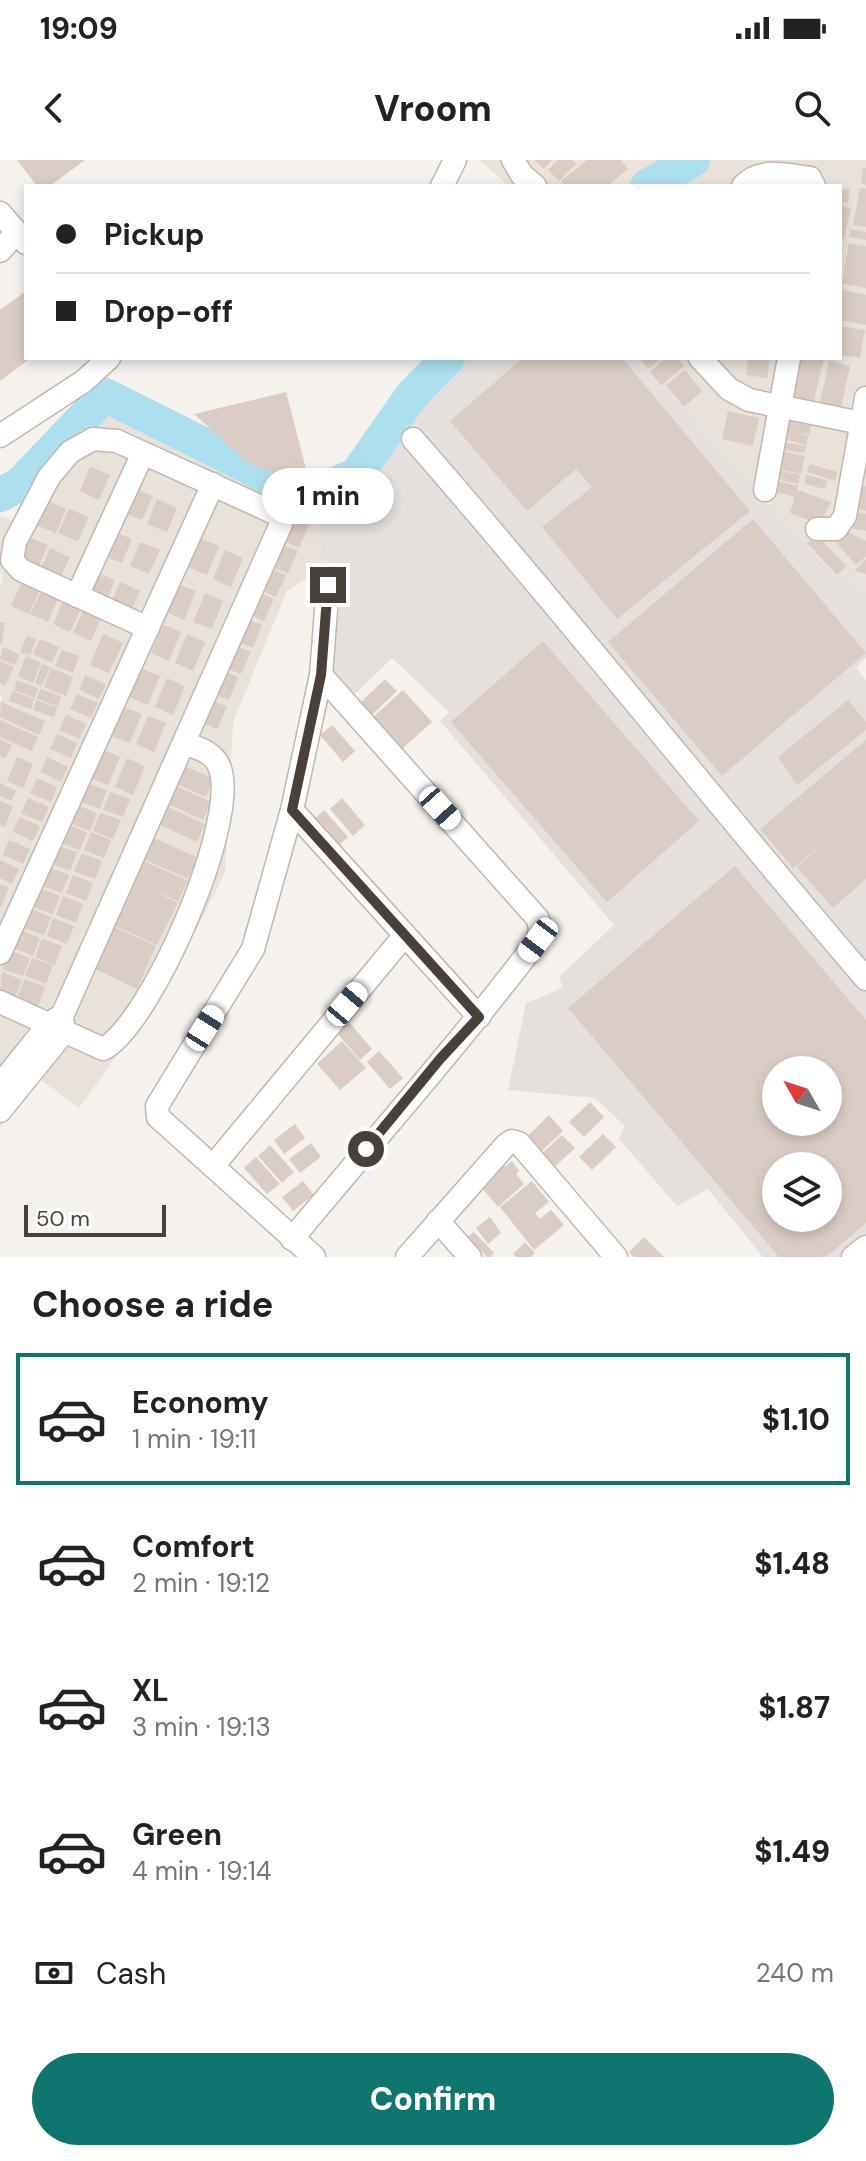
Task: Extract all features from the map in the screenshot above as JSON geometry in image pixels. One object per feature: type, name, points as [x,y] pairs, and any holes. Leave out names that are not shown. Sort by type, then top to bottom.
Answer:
[{"type":"street","points":[[443,184],[455,160]]},
{"type":"street","points":[[497,160],[523,174]]},
{"type":"street","points":[[745,184],[763,173],[812,182]]},
{"type":"street","points":[[0,213],[21,238],[0,251]]},
{"type":"street","points":[[0,436],[84,381],[107,360]]},
{"type":"street","points":[[703,360],[740,396],[782,408],[864,423]]},
{"type":"street","points":[[765,490],[789,360]]},
{"type":"street","points":[[817,529],[836,529],[842,523],[864,423],[866,398]]},
{"type":"street","points":[[0,1111],[58,1024],[281,524],[279,515],[143,453],[105,439],[82,443],[58,464],[49,477],[15,542],[12,560],[16,566],[148,628]]},
{"type":"street","points":[[413,439],[507,547],[749,843],[866,979]]},
{"type":"street","points":[[77,596],[143,453]]},
{"type":"street","points":[[0,953],[213,484]]},
{"type":"street","points":[[314,1257],[158,1117],[157,1106],[253,949],[292,810],[321,675],[328,585]]},
{"type":"street","points":[[292,1239],[440,1059],[479,1017],[538,940],[540,928],[538,919],[321,675]]},
{"type":"street","points":[[0,1002],[58,1024],[103,1049],[113,1044],[136,1014],[173,948],[194,902],[217,836],[222,775],[219,764],[212,756],[184,743]]},
{"type":"street","points":[[292,810],[479,1017]]},
{"type":"street","points":[[213,1166],[405,935]]},
{"type":"street","points":[[0,1085],[58,1024]]},
{"type":"street","points":[[407,1257],[512,1141],[519,1143],[616,1257]]},
{"type":"street","points":[[438,1221],[470,1257]]},
{"type":"street","points":[[853,1257],[866,1247]]},
{"type":"shaded area","points":[[480,160],[528,160],[554,184],[506,184]]},
{"type":"shaded area","points":[[528,160],[679,160],[634,184],[554,184]]},
{"type":"shaded area","points":[[703,160],[866,160],[866,596],[847,576],[839,581],[637,360],[842,360],[842,184],[662,184]]},
{"type":"shaded area","points":[[462,360],[637,360],[839,581],[846,576],[866,596],[866,658],[856,667],[866,681],[866,1257],[763,1257],[708,1189],[677,1206],[619,1139],[625,1126],[595,1098],[508,1090],[526,1003],[563,988],[559,977],[614,925],[440,721],[449,712],[392,658],[355,694],[331,669],[342,590],[323,567],[320,514],[362,495],[375,456],[426,395]]},
{"type":"shaded area","points":[[108,409],[320,514],[323,567],[287,591],[233,722],[225,872],[172,979],[79,1108],[40,1079],[0,1127],[0,588],[3,575],[0,573],[0,516],[14,521],[45,464]]},
{"type":"building","points":[[17,160],[85,160],[53,184],[35,184]]},
{"type":"building","points":[[534,160],[552,160],[544,169]]},
{"type":"building","points":[[558,160],[573,160],[576,164],[559,181],[548,170]]},
{"type":"building","points":[[587,160],[621,160],[628,169],[609,184],[563,184],[561,181]]},
{"type":"building","points":[[863,168],[866,168],[866,185],[861,184]]},
{"type":"building","points":[[842,188],[850,190],[848,203],[842,202]]},
{"type":"building","points":[[860,188],[866,189],[866,227],[853,225]]},
{"type":"building","points":[[842,206],[851,208],[842,238]]},
{"type":"building","points":[[851,229],[866,232],[866,240],[849,237]]},
{"type":"building","points":[[849,243],[866,246],[866,288],[842,284]]},
{"type":"building","points":[[842,289],[866,295],[866,325],[842,320]]},
{"type":"building","points":[[24,292],[24,360],[28,360],[0,381],[0,310]]},
{"type":"building","points":[[842,326],[865,330],[860,358],[842,355]]},
{"type":"building","points":[[521,360],[624,360],[750,511],[617,619],[542,527],[592,487],[576,469],[527,511],[450,421]]},
{"type":"building","points":[[641,360],[659,360],[648,369]]},
{"type":"building","points":[[664,360],[679,360],[684,366],[661,386],[650,372]]},
{"type":"building","points":[[748,360],[770,360],[767,378],[746,375]]},
{"type":"building","points":[[798,360],[824,360],[814,401],[790,396]]},
{"type":"building","points":[[829,361],[850,366],[840,412],[819,407]]},
{"type":"building","points":[[685,370],[702,391],[684,407],[666,385]]},
{"type":"building","points":[[286,392],[310,484],[249,464],[194,414]]},
{"type":"building","points":[[728,411],[759,418],[753,446],[722,439]]},
{"type":"building","points":[[786,420],[811,425],[809,435],[791,431],[808,436],[806,445],[781,438]]},
{"type":"building","points":[[783,442],[806,446],[804,453],[781,449]]},
{"type":"building","points":[[780,451],[805,456],[801,474],[777,469]]},
{"type":"building","points":[[810,464],[837,472],[835,481],[807,472]]},
{"type":"building","points":[[90,467],[110,475],[99,500],[80,491]]},
{"type":"building","points":[[777,470],[800,475],[798,484],[775,479]]},
{"type":"building","points":[[806,475],[827,480],[825,489],[805,484]]},
{"type":"building","points":[[777,481],[798,486],[797,490],[831,502],[822,520],[813,517],[811,521],[790,513],[795,497],[774,491]]},
{"type":"building","points":[[862,486],[866,486],[866,511],[857,509]]},
{"type":"building","points":[[133,488],[153,496],[142,520],[122,512]]},
{"type":"building","points":[[157,499],[177,508],[167,532],[147,524]]},
{"type":"building","points":[[46,500],[66,509],[56,533],[36,525]]},
{"type":"building","points":[[69,509],[89,517],[78,541],[58,533]]},
{"type":"building","points":[[852,511],[866,514],[866,531],[849,528]]},
{"type":"building","points":[[293,518],[309,525],[299,548],[283,541]]},
{"type":"building","points":[[753,519],[866,653],[722,776],[608,642]]},
{"type":"building","points":[[844,530],[866,541],[866,556],[856,565],[833,539]]},
{"type":"building","points":[[112,531],[132,539],[122,563],[102,555]]},
{"type":"building","points":[[816,534],[846,566],[837,575],[807,543]]},
{"type":"building","points":[[28,537],[48,545],[37,570],[17,561]]},
{"type":"building","points":[[200,538],[219,546],[207,575],[188,567]]},
{"type":"building","points":[[140,542],[160,550],[149,574],[130,566]]},
{"type":"building","points":[[281,544],[298,551],[288,573],[271,567]]},
{"type":"building","points":[[50,548],[70,557],[59,581],[39,573]]},
{"type":"building","points":[[225,550],[243,558],[231,587],[213,579]]},
{"type":"building","points":[[866,559],[866,574],[854,571]]},
{"type":"building","points":[[270,568],[286,575],[276,597],[260,590]]},
{"type":"building","points":[[96,571],[115,580],[105,604],[85,596]]},
{"type":"building","points":[[22,581],[40,589],[29,614],[11,606]]},
{"type":"building","points":[[120,582],[140,591],[129,615],[109,607]]},
{"type":"building","points":[[177,584],[196,591],[184,620],[166,612]]},
{"type":"building","points":[[42,590],[59,597],[48,622],[30,614]]},
{"type":"building","points":[[258,592],[274,599],[264,621],[248,614]]},
{"type":"building","points":[[205,593],[223,601],[212,629],[193,622]]},
{"type":"building","points":[[64,599],[82,607],[70,632],[53,624]]},
{"type":"building","points":[[84,608],[102,616],[91,641],[73,633]]},
{"type":"building","points":[[246,618],[262,625],[253,648],[236,641]]},
{"type":"building","points":[[0,622],[5,623],[2,644],[0,644]]},
{"type":"building","points":[[163,625],[181,632],[169,661],[151,653]]},
{"type":"building","points":[[103,634],[123,643],[109,673],[90,665]]},
{"type":"building","points":[[187,634],[205,642],[193,671],[175,663]]},
{"type":"building","points":[[27,636],[36,639],[30,655],[20,652]]},
{"type":"building","points":[[40,639],[59,647],[52,663],[33,654]]},
{"type":"building","points":[[543,641],[699,821],[607,902],[451,722]]},
{"type":"building","points":[[234,645],[251,652],[241,674],[224,667]]},
{"type":"building","points":[[3,647],[19,654],[15,665],[0,659]]},
{"type":"building","points":[[62,650],[79,656],[73,673],[55,666]]},
{"type":"building","points":[[26,656],[41,663],[33,683],[18,676]]},
{"type":"building","points":[[0,661],[14,667],[5,686],[0,683]]},
{"type":"building","points":[[42,664],[50,667],[42,686],[35,683]]},
{"type":"building","points":[[51,668],[73,677],[66,696],[44,687]]},
{"type":"building","points":[[141,668],[160,676],[148,705],[129,697]]},
{"type":"building","points":[[222,670],[238,677],[229,700],[212,693]]},
{"type":"building","points":[[85,675],[106,684],[99,699],[79,690]]},
{"type":"building","points":[[167,678],[185,686],[173,715],[155,707]]},
{"type":"building","points":[[385,679],[397,691],[371,716],[360,703]]},
{"type":"building","points":[[17,680],[38,688],[35,698],[14,690]]},
{"type":"building","points":[[40,689],[61,696],[58,706],[37,699]]},
{"type":"building","points":[[403,690],[432,722],[402,749],[373,717]]},
{"type":"building","points":[[13,691],[34,699],[31,709],[9,701]]},
{"type":"building","points":[[77,694],[98,703],[91,718],[70,709]]},
{"type":"building","points":[[36,700],[57,707],[54,717],[33,710]]},
{"type":"building","points":[[211,700],[227,707],[217,729],[201,722]]},
{"type":"building","points":[[848,700],[866,722],[866,730],[797,785],[778,757]]},
{"type":"building","points":[[1,702],[45,721],[39,735],[0,717]]},
{"type":"building","points":[[123,707],[142,714],[130,743],[111,736]]},
{"type":"building","points":[[66,715],[86,724],[79,739],[59,730]]},
{"type":"building","points":[[148,716],[166,723],[154,752],[136,744]]},
{"type":"building","points":[[0,720],[38,737],[32,751],[0,737]]},
{"type":"building","points":[[332,725],[355,751],[343,762],[320,735]]},
{"type":"building","points":[[57,734],[77,743],[71,758],[50,749]]},
{"type":"building","points":[[0,739],[12,745],[5,759],[0,756]]},
{"type":"building","points":[[866,740],[866,879],[833,908],[797,867],[826,841],[793,868],[760,829]]},
{"type":"building","points":[[101,749],[120,757],[108,785],[89,778]]},
{"type":"building","points":[[17,757],[33,764],[23,788],[7,781]]},
{"type":"building","points":[[47,757],[68,767],[61,782],[41,772]]},
{"type":"building","points":[[127,758],[145,766],[133,795],[115,787]]},
{"type":"building","points":[[185,766],[214,779],[206,797],[177,784]]},
{"type":"building","points":[[37,778],[57,787],[51,802],[30,793]]},
{"type":"building","points":[[0,783],[16,791],[11,801],[0,796]]},
{"type":"building","points":[[87,783],[107,790],[100,809],[79,801]]},
{"type":"building","points":[[176,786],[211,802],[203,820],[168,804]]},
{"type":"building","points":[[110,792],[130,799],[123,817],[103,810]]},
{"type":"building","points":[[28,798],[49,807],[42,822],[21,813]]},
{"type":"building","points":[[342,798],[365,825],[353,836],[330,809]]},
{"type":"building","points":[[0,801],[13,806],[5,827],[0,825]]},
{"type":"building","points":[[77,805],[97,813],[90,831],[70,823]]},
{"type":"building","points":[[166,806],[205,824],[197,842],[158,824]]},
{"type":"building","points":[[324,810],[348,837],[336,848],[312,821]]},
{"type":"building","points":[[100,813],[121,820],[113,839],[93,831]]},
{"type":"building","points":[[19,817],[40,826],[33,841],[13,832]]},
{"type":"building","points":[[66,824],[87,832],[80,850],[60,843]]},
{"type":"building","points":[[91,832],[111,840],[104,858],[84,850]]},
{"type":"building","points":[[152,837],[198,858],[188,879],[142,858]]},
{"type":"building","points":[[9,840],[30,849],[23,864],[3,855]]},
{"type":"building","points":[[57,845],[77,852],[70,871],[50,863]]},
{"type":"building","points":[[82,853],[102,861],[95,879],[74,871]]},
{"type":"building","points":[[0,860],[19,869],[12,884],[0,878]]},
{"type":"building","points":[[142,860],[188,881],[178,901],[148,888],[178,903],[157,945],[111,924]]},
{"type":"building","points":[[735,866],[866,1020],[866,1223],[826,1257],[779,1257],[568,1008]]},
{"type":"building","points":[[49,867],[69,875],[62,893],[42,886]]},
{"type":"building","points":[[73,875],[93,883],[86,901],[66,893]]},
{"type":"building","points":[[0,884],[9,888],[0,908]]},
{"type":"building","points":[[40,888],[60,896],[53,914],[33,907]]},
{"type":"building","points":[[63,896],[83,904],[76,923],[56,915]]},
{"type":"building","points":[[31,909],[51,917],[44,935],[24,928]]},
{"type":"building","points":[[53,918],[74,926],[67,944],[47,936]]},
{"type":"building","points":[[110,925],[156,946],[137,989],[91,967],[101,947],[131,960],[101,946]]},
{"type":"building","points":[[20,930],[40,938],[33,956],[13,948]]},
{"type":"building","points":[[42,939],[62,946],[55,965],[35,957]]},
{"type":"building","points":[[9,950],[30,958],[23,976],[2,969]]},
{"type":"building","points":[[32,958],[53,965],[46,984],[25,976]]},
{"type":"building","points":[[2,972],[22,980],[15,998],[0,992]]},
{"type":"building","points":[[25,979],[45,987],[38,1006],[17,998]]},
{"type":"building","points":[[349,1022],[372,1049],[360,1060],[337,1033]]},
{"type":"building","points":[[342,1041],[366,1068],[340,1090],[317,1064]]},
{"type":"building","points":[[379,1051],[403,1078],[390,1089],[367,1062]]},
{"type":"building","points":[[590,1102],[604,1117],[584,1137],[569,1122]]},
{"type":"building","points":[[549,1115],[563,1131],[542,1151],[528,1136]]},
{"type":"building","points":[[295,1124],[305,1138],[284,1154],[274,1140]]},
{"type":"building","points":[[603,1134],[616,1147],[592,1170],[579,1157]]},
{"type":"building","points":[[562,1135],[575,1148],[551,1170],[538,1157]]},
{"type":"building","points":[[311,1143],[321,1157],[300,1173],[289,1159]]},
{"type":"building","points":[[270,1145],[294,1172],[282,1183],[258,1156]]},
{"type":"building","points":[[256,1157],[280,1184],[267,1194],[244,1168]]},
{"type":"building","points":[[512,1161],[519,1171],[516,1174],[524,1184],[498,1207],[482,1188],[494,1177],[490,1173],[502,1163],[505,1167]]},
{"type":"building","points":[[303,1181],[314,1195],[293,1211],[282,1197]]},
{"type":"building","points":[[532,1181],[549,1202],[535,1213],[540,1219],[551,1210],[564,1225],[534,1250],[500,1207]]},
{"type":"building","points":[[490,1217],[501,1233],[488,1244],[476,1228]]},
{"type":"building","points":[[474,1232],[494,1253],[490,1257],[467,1237]]},
{"type":"building","points":[[644,1237],[664,1257],[634,1257],[629,1252]]},
{"type":"building","points":[[525,1242],[535,1253],[531,1257],[516,1257],[513,1254]]},
{"type":"waterway","points":[[651,184],[693,160]]},
{"type":"waterway","points":[[0,495],[20,484],[105,395],[306,496],[356,475],[412,395],[446,360]]},
{"type":"route","points":[[328,585],[321,675],[292,810],[479,1017],[366,1149]]}]
